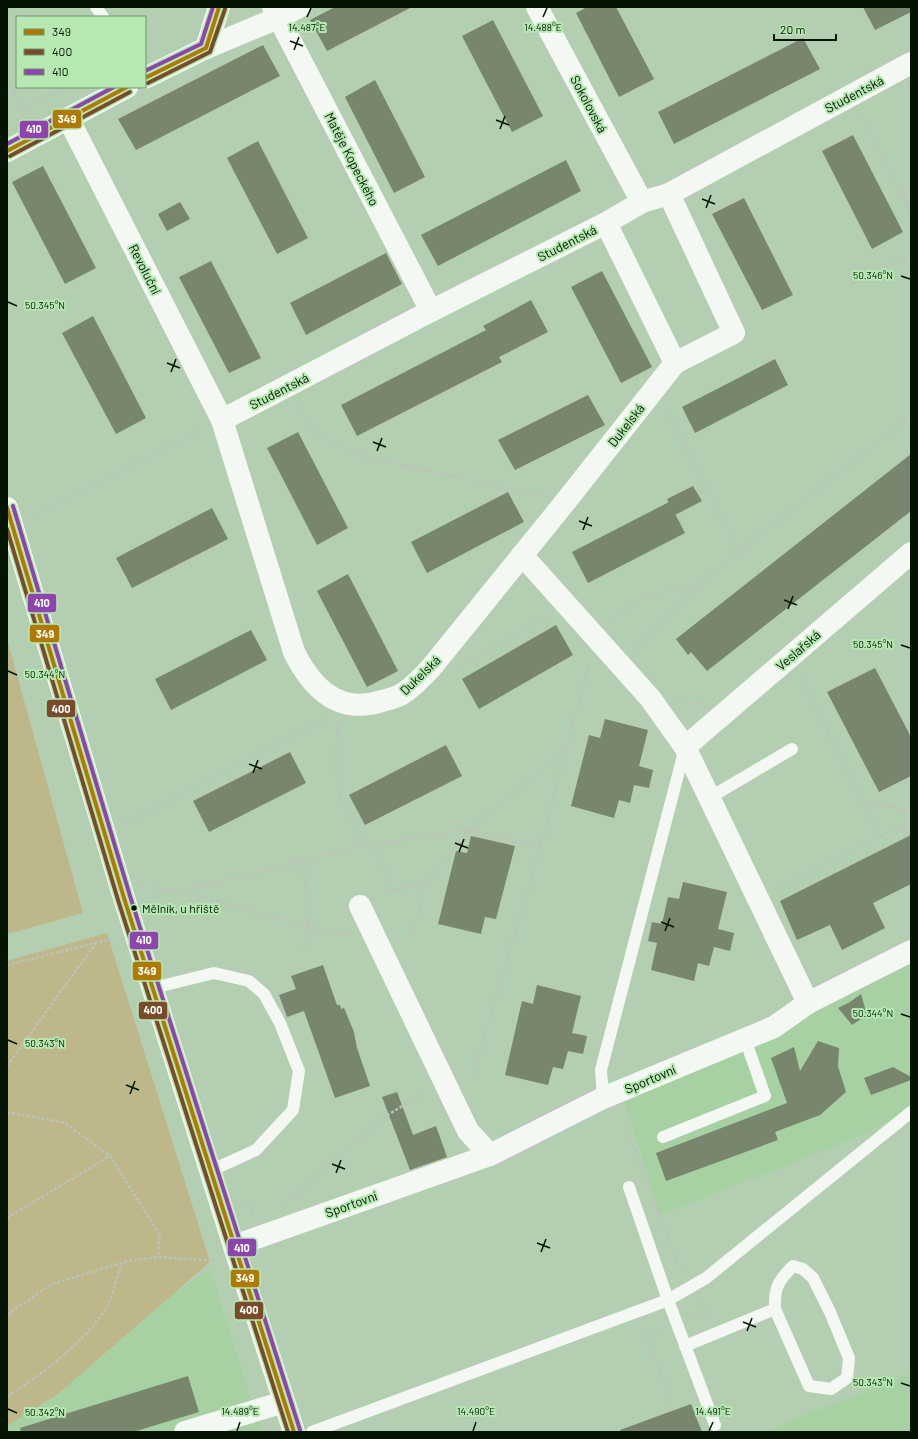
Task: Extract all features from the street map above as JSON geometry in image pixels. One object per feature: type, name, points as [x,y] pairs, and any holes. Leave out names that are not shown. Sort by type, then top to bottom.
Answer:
[{"type":"street","points":[[206,48],[219,7]]},
{"type":"street","points":[[146,78],[275,12],[299,7]]},
{"type":"street","name":"Sokolovská","points":[[537,7],[642,202]]},
{"type":"street","name":"Matěje Kopeckého","points":[[275,12],[431,311]]},
{"type":"street","name":"Studentská","points":[[222,420],[431,311],[606,223],[642,202],[669,194],[911,63]]},
{"type":"street","points":[[7,151],[125,88]]},
{"type":"street","name":"Revoluční","points":[[68,118],[222,420]]},
{"type":"street","points":[[606,223],[675,363],[734,333],[669,194]]},
{"type":"street","name":"Dukelská","points":[[222,420],[294,652],[311,682],[331,698],[340,709],[357,705],[373,704],[405,692],[430,669],[675,363]]},
{"type":"street","points":[[9,517],[135,933],[294,1432]]},
{"type":"street","name":"Veslařská","points":[[685,747],[911,554]]},
{"type":"street","points":[[522,555],[567,604],[607,628],[650,698],[685,747],[808,1003]]},
{"type":"street","points":[[360,906],[468,1132],[490,1155]]},
{"type":"street","name":"Sportovní","points":[[234,1246],[490,1155],[603,1098],[774,1027],[808,1003],[911,951]]},
{"type":"street","points":[[185,1432],[284,1402]]},
{"type":"lane","points":[[96,7],[102,16]]},
{"type":"lane","points":[[603,1098],[601,1070],[685,747]]},
{"type":"lane","points":[[709,798],[792,749]]},
{"type":"lane","points":[[153,988],[214,973],[250,981],[264,994],[280,1023],[299,1071],[293,1110],[256,1150],[210,1171]]},
{"type":"lane","points":[[663,1137],[765,1096],[745,1039]]},
{"type":"lane","points":[[312,1432],[668,1300],[706,1278],[911,1112]]},
{"type":"lane","points":[[630,1187],[668,1300],[715,1425]]},
{"type":"lane","points":[[793,1266],[803,1269],[813,1278],[830,1312],[849,1358],[847,1378],[831,1389],[809,1386],[775,1309],[774,1291],[786,1272],[793,1266]]},
{"type":"lane","points":[[685,1346],[775,1309]]},
{"type":"path","points":[[7,80],[22,109],[63,88]]},
{"type":"path","points":[[851,96],[911,212]]},
{"type":"path","points":[[852,283],[911,255]]},
{"type":"path","points":[[288,386],[315,435],[367,457],[566,501]]},
{"type":"path","points":[[656,387],[739,552]]},
{"type":"path","points":[[633,649],[700,584],[911,415]]},
{"type":"path","points":[[9,517],[222,420]]},
{"type":"path","points":[[473,1074],[541,845],[566,749],[607,628],[644,598],[700,584]]},
{"type":"path","points":[[458,668],[567,604]]},
{"type":"path","points":[[628,644],[638,655]]},
{"type":"path","points":[[800,674],[881,836]]},
{"type":"path","points":[[673,698],[689,705],[708,700]]},
{"type":"path","points":[[121,826],[335,714],[340,709]]},
{"type":"path","points":[[340,709],[336,750],[338,791],[366,845],[380,857],[392,890],[425,885]]},
{"type":"path","points":[[412,936],[425,885],[469,830],[566,749]]},
{"type":"path","points":[[863,801],[911,811]]},
{"type":"path","points":[[773,891],[911,820]]},
{"type":"path","points":[[180,891],[366,845],[469,830],[541,845]]},
{"type":"path","points":[[303,860],[308,927],[303,950]]},
{"type":"path","points":[[142,887],[180,891],[308,927],[377,942]]},
{"type":"path","points":[[7,965],[135,933]]},
{"type":"path","points":[[7,1066],[96,943]]},
{"type":"path","points":[[280,1208],[384,1118],[444,1080]]},
{"type":"path","points":[[7,1112],[65,1123],[110,1156],[160,1235],[158,1257]]},
{"type":"path","points":[[629,1134],[677,1260],[686,1268]]},
{"type":"path","points":[[7,1218],[110,1156]]},
{"type":"path","points":[[246,1199],[254,1217],[260,1218]]},
{"type":"path","points":[[7,1315],[52,1284],[122,1263],[158,1257],[217,1260],[219,1266]]},
{"type":"path","points":[[7,1397],[36,1379],[80,1339],[105,1311],[122,1263]]},
{"type":"path","points":[[691,1319],[708,1313],[700,1299],[702,1296]]},
{"type":"path","points":[[662,1330],[646,1336],[673,1404]]},
{"type":"path","points":[[382,1423],[385,1432]]},
{"type":"shaded area","points":[[7,639],[83,913],[7,934]]},
{"type":"shaded area","points":[[107,933],[210,1262],[58,1394],[7,1426],[7,961]]},
{"type":"shaded area","points":[[911,957],[911,1111],[841,1144],[660,1215],[625,1103]]},
{"type":"shaded area","points":[[210,1268],[261,1432],[7,1432],[7,1426],[58,1394],[171,1296]]},
{"type":"shaded area","points":[[911,1373],[911,1432],[763,1432]]},
{"type":"building","points":[[335,7],[412,7],[327,51],[310,20]]},
{"type":"building","points":[[587,7],[616,7],[654,79],[619,97],[576,13]]},
{"type":"building","points":[[863,7],[911,7],[911,12],[875,30]]},
{"type":"building","points":[[493,20],[543,116],[512,132],[462,36]]},
{"type":"building","points":[[803,38],[820,69],[674,144],[658,112]]},
{"type":"building","points":[[263,45],[280,76],[136,150],[118,119]]},
{"type":"building","points":[[375,80],[425,177],[394,193],[345,97]]},
{"type":"building","points":[[853,135],[903,232],[872,249],[822,151]]},
{"type":"building","points":[[258,141],[308,238],[277,254],[227,158]]},
{"type":"building","points":[[566,160],[581,191],[438,266],[421,235]]},
{"type":"building","points":[[43,166],[96,268],[65,284],[12,182]]},
{"type":"building","points":[[744,198],[793,295],[762,310],[712,214]]},
{"type":"building","points":[[180,202],[190,219],[167,231],[158,214]]},
{"type":"building","points":[[386,253],[402,284],[306,335],[290,303]]},
{"type":"building","points":[[211,261],[261,358],[229,373],[179,277]]},
{"type":"building","points":[[602,271],[652,367],[621,383],[571,287]]},
{"type":"building","points":[[531,300],[548,332],[499,357],[502,362],[357,436],[341,405],[486,330],[483,326]]},
{"type":"building","points":[[93,316],[146,418],[116,434],[62,333]]},
{"type":"building","points":[[775,359],[788,385],[695,433],[682,407]]},
{"type":"building","points":[[588,395],[605,425],[515,470],[498,440]]},
{"type":"building","points":[[298,432],[348,528],[317,545],[267,448]]},
{"type":"building","points":[[911,454],[911,511],[707,671],[691,652],[688,655],[676,639]]},
{"type":"building","points":[[693,486],[702,501],[675,515],[667,499]]},
{"type":"building","points":[[508,492],[524,522],[427,573],[411,542]]},
{"type":"building","points":[[669,502],[685,533],[588,583],[572,552]]},
{"type":"building","points":[[212,508],[228,539],[132,588],[116,558]]},
{"type":"building","points":[[348,574],[398,671],[367,687],[317,591]]},
{"type":"building","points":[[556,625],[573,655],[479,709],[462,679]]},
{"type":"building","points":[[251,630],[267,660],[171,710],[155,679]]},
{"type":"building","points":[[875,668],[911,737],[911,776],[879,792],[827,692]]},
{"type":"building","points":[[605,719],[648,730],[639,766],[653,770],[649,788],[634,785],[630,803],[619,800],[614,818],[571,806],[589,735],[600,738]]},
{"type":"building","points":[[446,745],[462,776],[365,825],[349,795]]},
{"type":"building","points":[[290,752],[306,783],[209,832],[193,801]]},
{"type":"building","points":[[911,835],[911,884],[873,903],[885,928],[842,950],[830,925],[797,940],[780,901]]},
{"type":"building","points":[[471,836],[515,846],[496,919],[485,917],[481,934],[438,924],[456,851],[467,853]]},
{"type":"building","points":[[683,882],[727,892],[718,929],[734,933],[730,951],[714,947],[709,966],[698,963],[694,981],[651,970],[657,943],[648,941],[652,922],[662,924],[668,897],[679,899]]},
{"type":"building","points":[[323,965],[337,1005],[340,1005],[341,1009],[344,1008],[354,1032],[357,1048],[370,1086],[335,1098],[304,1011],[287,1017],[279,995],[296,989],[291,976]]},
{"type":"building","points":[[537,985],[581,996],[572,1033],[587,1036],[583,1054],[568,1051],[563,1069],[553,1067],[548,1085],[505,1075],[522,1001],[533,1004]]},
{"type":"building","points":[[861,994],[867,1015],[852,1025],[838,1008]]},
{"type":"building","points":[[818,1041],[839,1048],[838,1066],[846,1092],[820,1115],[775,1132],[778,1140],[666,1181],[656,1153],[787,1103],[771,1058],[794,1047],[800,1071]]},
{"type":"building","points":[[893,1067],[911,1077],[911,1080],[871,1095],[864,1078]]},
{"type":"building","points":[[397,1092],[413,1135],[436,1126],[447,1157],[410,1170],[382,1097]]},
{"type":"building","points":[[188,1376],[199,1412],[133,1432],[21,1432],[20,1428]]},
{"type":"building","points":[[691,1404],[702,1432],[620,1432],[620,1430]]},
{"type":"transit line","name":"410","points":[[146,71],[201,44],[213,7]]},
{"type":"transit line","name":"349","points":[[146,78],[206,48],[219,7]]},
{"type":"transit line","name":"400","points":[[148,83],[210,52],[225,9]]},
{"type":"transit line","name":"410","points":[[7,144],[112,88]]},
{"type":"transit line","name":"349","points":[[7,151],[125,88]]},
{"type":"transit line","name":"400","points":[[10,156],[130,92]]},
{"type":"transit line","name":"410","points":[[13,506],[130,896],[300,1430]]},
{"type":"transit line","name":"349","points":[[7,508],[124,898],[294,1432]]},
{"type":"transit line","name":"400","points":[[7,529],[118,900],[288,1432]]},
{"type":"place","name":"Mělník, u hřiště","points":[[134,908]]}]
